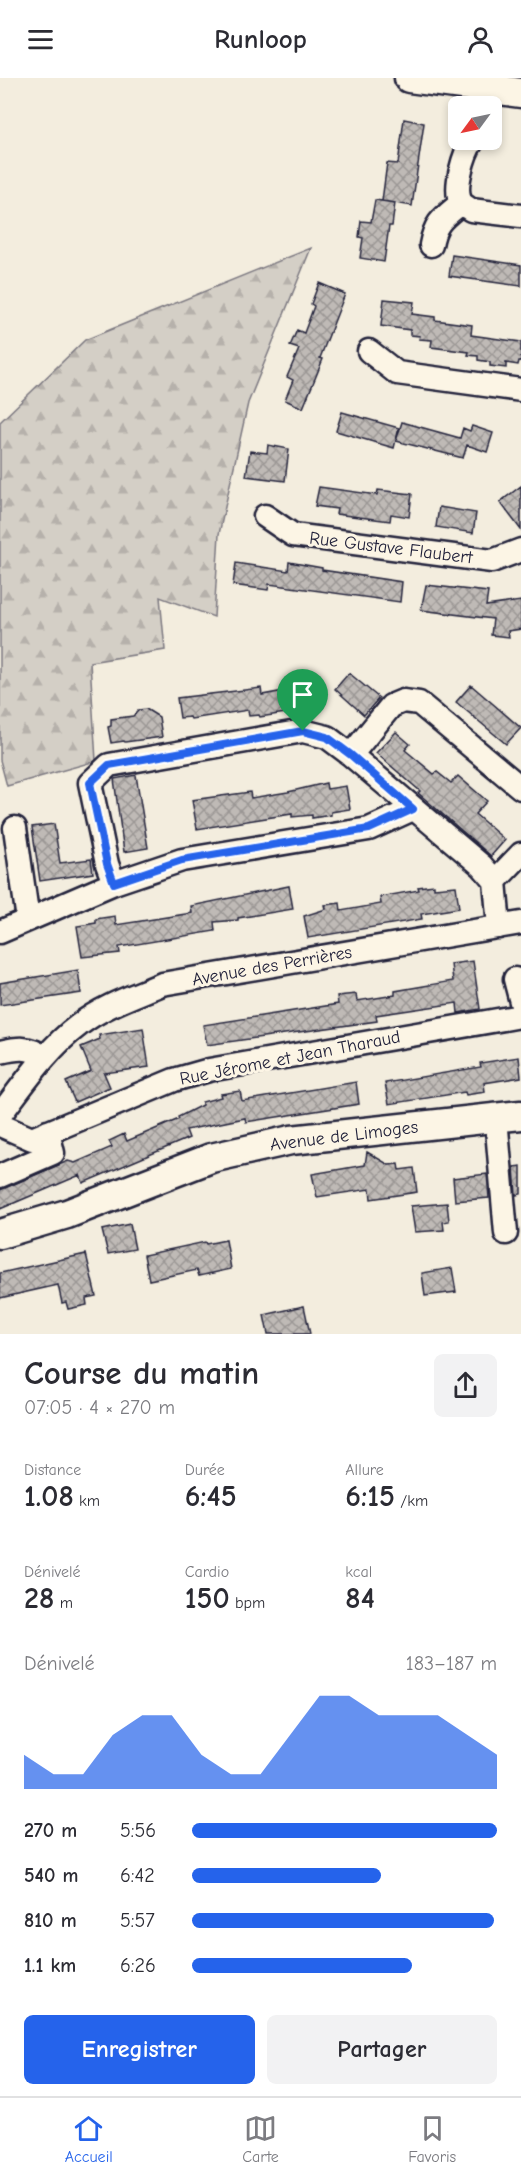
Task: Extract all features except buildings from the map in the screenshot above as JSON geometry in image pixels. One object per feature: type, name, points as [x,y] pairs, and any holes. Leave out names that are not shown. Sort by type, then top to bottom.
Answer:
[{"type":"main road","points":[[409,78],[521,93]]},
{"type":"main road","name":"Avenue de Limoges","points":[[0,1233],[67,1214],[223,1155],[291,1140],[509,1116]]},
{"type":"street","points":[[468,150],[458,191],[461,203],[471,210],[521,216]]},
{"type":"street","points":[[431,245],[434,229],[440,220],[461,203]]},
{"type":"street","points":[[369,351],[397,373],[521,390]]},
{"type":"street","name":"Rue Gustave Flaubert","points":[[265,516],[293,535],[492,561],[521,550]]},
{"type":"street","points":[[351,755],[391,706],[404,701],[419,703],[521,788]]},
{"type":"street","points":[[114,883],[107,864],[90,783],[109,765],[303,731],[327,737],[351,755],[482,866],[495,881],[499,927]]},
{"type":"street","points":[[0,932],[114,883],[182,860],[369,829],[413,809]]},
{"type":"street","points":[[15,828],[28,920]]},
{"type":"street","points":[[495,881],[521,854]]},
{"type":"street","name":"Avenue des Perrières","points":[[0,1115],[44,1058],[80,1024],[115,1004],[162,984],[521,923]]},
{"type":"street","points":[[515,979],[521,1002]]},
{"type":"street","name":"Rue Jérome et Jean Tharaud","points":[[0,1125],[32,1139],[174,1080],[209,1070],[521,1016]]},
{"type":"street","points":[[0,1052],[23,1047],[38,1052],[44,1058]]},
{"type":"street","points":[[506,1233],[509,1116]]},
{"type":"street","points":[[0,1176],[53,1153],[48,1132]]},
{"type":"green space","points":[[311,248],[248,403],[219,534],[214,617],[160,597],[165,650],[90,662],[96,761],[7,786],[0,760],[0,422],[85,340]]},
{"type":"route","points":[[303,731],[327,737],[413,809],[369,829],[182,860],[114,883],[107,864],[90,783],[109,765],[303,731]]}]
